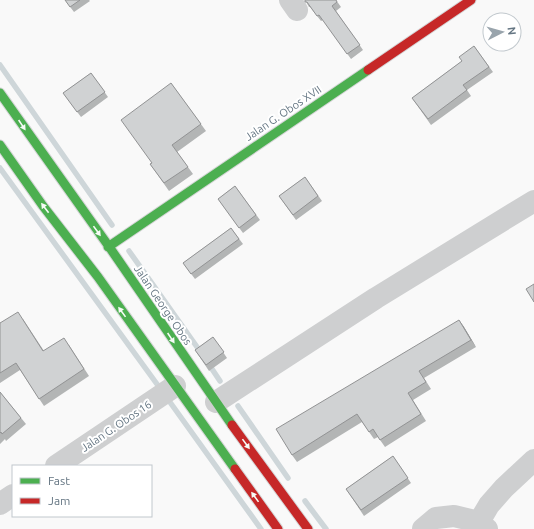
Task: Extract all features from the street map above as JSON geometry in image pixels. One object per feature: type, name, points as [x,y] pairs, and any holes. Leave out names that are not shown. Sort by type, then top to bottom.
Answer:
[{"type":"main road","name":"Jalan G. Obos XVII","points":[[108,246],[471,0]]},
{"type":"main road","name":"Jalan George Obos","points":[[0,93],[23,128],[108,246],[216,402],[308,529]]},
{"type":"main road","points":[[0,145],[43,206],[98,277],[278,529]]},
{"type":"street","points":[[216,402],[376,298],[534,201]]},
{"type":"street","name":"Jalan G. Obos 16","points":[[57,465],[175,386]]},
{"type":"street","points":[[423,529],[436,518],[454,516],[483,525],[489,505],[504,488],[534,460]]},
{"type":"street","points":[[0,504],[12,496]]},
{"type":"building","points":[[65,0],[80,0],[70,7]]},
{"type":"building","points":[[305,0],[336,0],[337,2],[332,6],[360,45],[347,54],[319,15],[317,16]]},
{"type":"building","points":[[474,46],[489,67],[463,85],[467,90],[428,119],[412,98],[462,61],[459,57]]},
{"type":"building","points":[[91,73],[105,92],[77,112],[63,93]]},
{"type":"building","points":[[171,83],[201,124],[172,145],[188,167],[164,183],[150,164],[152,163],[121,120]]},
{"type":"building","points":[[305,177],[318,196],[293,215],[279,196]]},
{"type":"building","points":[[235,186],[256,215],[239,228],[218,199]]},
{"type":"building","points":[[231,228],[239,239],[191,274],[183,263]]},
{"type":"building","points":[[534,284],[534,302],[526,289]]},
{"type":"building","points":[[18,312],[43,351],[64,338],[84,369],[39,399],[16,363],[0,373],[0,323]]},
{"type":"building","points":[[459,320],[471,340],[419,371],[426,382],[408,393],[421,414],[380,440],[373,429],[369,432],[357,414],[292,455],[276,429]]},
{"type":"building","points":[[213,337],[224,352],[206,365],[195,350]]},
{"type":"building","points":[[0,392],[21,418],[2,434],[1,432],[0,433]]},
{"type":"building","points":[[393,456],[408,478],[361,510],[346,489]]},
{"type":"waterway","points":[[0,65],[112,225]]},
{"type":"waterway","points":[[0,168],[162,391]]},
{"type":"waterway","points":[[129,251],[202,354]]},
{"type":"waterway","points":[[208,363],[220,381]]},
{"type":"waterway","points":[[167,398],[261,529]]},
{"type":"waterway","points":[[238,406],[288,478]]},
{"type":"waterway","points":[[305,501],[326,529]]},
{"type":"traffic: fast","points":[[108,247],[368,70]]},
{"type":"traffic: fast","points":[[0,93],[110,248],[232,425]]},
{"type":"traffic: fast","points":[[0,145],[43,206],[98,277],[235,469]]},
{"type":"traffic: jam","points":[[368,70],[471,0]]},
{"type":"traffic: jam","points":[[232,425],[308,529]]},
{"type":"traffic: jam","points":[[235,469],[278,529]]}]
